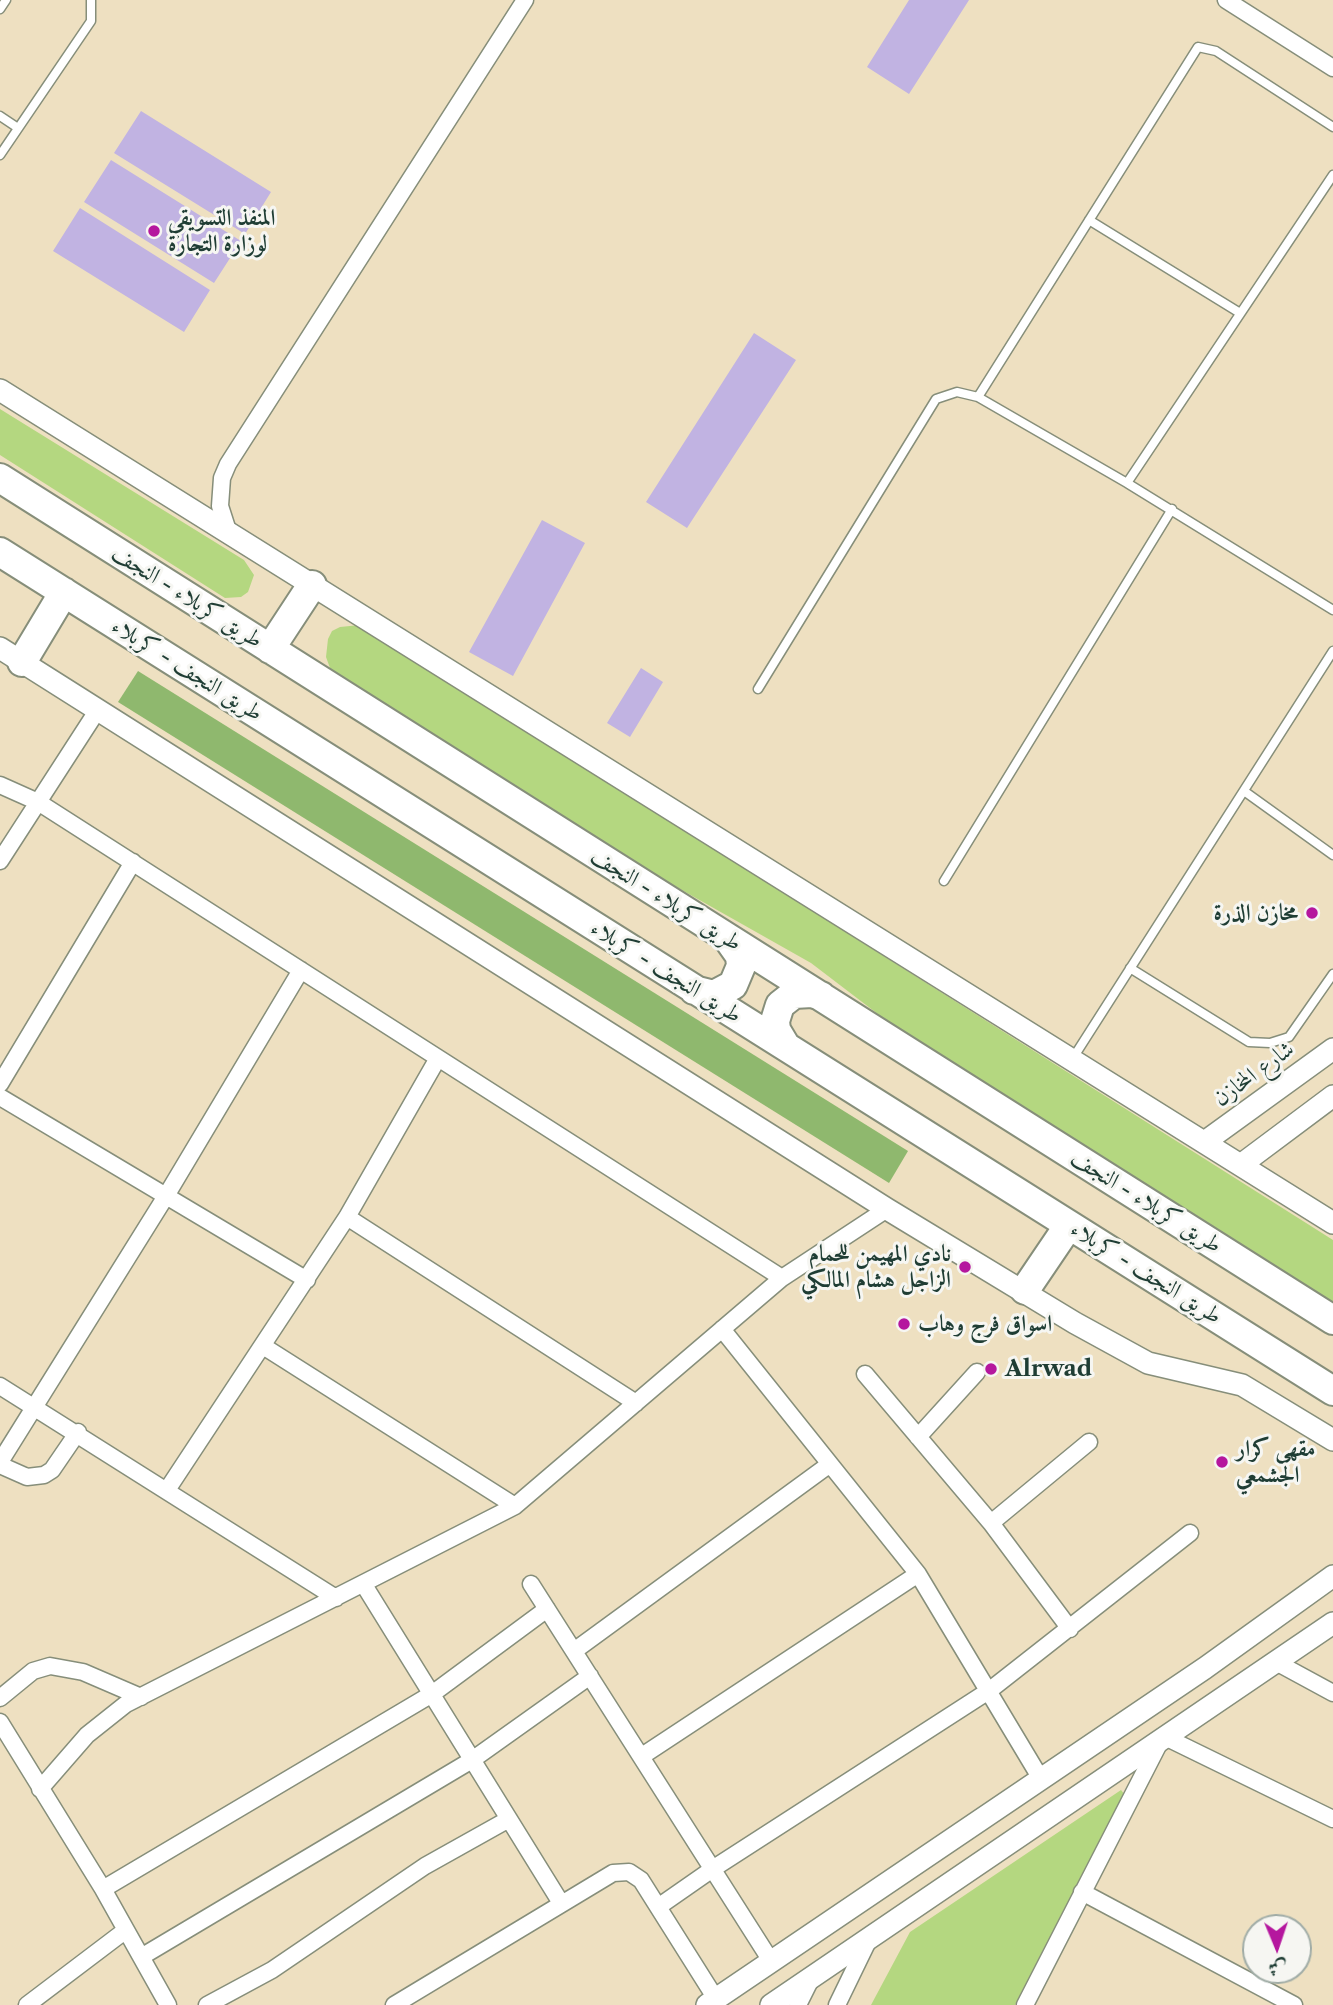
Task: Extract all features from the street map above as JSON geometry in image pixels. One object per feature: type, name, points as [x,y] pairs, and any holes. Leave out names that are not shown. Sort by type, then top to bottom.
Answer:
[{"type":"highway","name":"طريق كربلاء - النجف","points":[[0,478],[1333,1320]]},
{"type":"highway","name":"طريق النجف - كربلاء","points":[[0,552],[1333,1391]]},
{"type":"highway","points":[[270,649],[312,585]]},
{"type":"highway","points":[[11,655],[64,592]]},
{"type":"highway","points":[[694,990],[714,995],[733,985],[738,976],[740,956],[727,939]]},
{"type":"highway","points":[[785,1045],[775,1021],[780,1005],[794,994],[812,993],[821,996]]},
{"type":"highway","points":[[1025,1290],[1069,1225]]},
{"type":"main road","points":[[0,390],[1206,1141],[1333,1223]]},
{"type":"main road","points":[[11,655],[887,1209],[1126,1352],[1172,1371],[1242,1385],[1333,1440]]},
{"type":"main road","name":"شارع المخازن","points":[[1206,1141],[1332,1050]]},
{"type":"main road","points":[[1242,1164],[1333,1096]]},
{"type":"main road","points":[[711,2002],[1205,1668],[1333,1576]]},
{"type":"main road","points":[[771,2005],[1163,1736],[1333,1623]]},
{"type":"street","points":[[229,534],[220,506],[222,478],[228,464],[525,0]]},
{"type":"street","points":[[1226,0],[1333,68]]},
{"type":"street","points":[[0,862],[97,711]]},
{"type":"street","points":[[0,785],[38,802],[782,1278]]},
{"type":"street","points":[[0,1084],[132,862]]},
{"type":"street","points":[[78,1432],[51,1470],[44,1475],[27,1477],[0,1464],[166,1196],[300,970]]},
{"type":"street","points":[[167,1490],[347,1217],[438,1058]]},
{"type":"street","points":[[0,1097],[307,1280]]},
{"type":"street","points":[[40,1789],[99,1723],[141,1697],[515,1506],[782,1278],[887,1209]]},
{"type":"street","points":[[347,1217],[636,1403]]},
{"type":"street","points":[[722,1329],[918,1574],[1041,1779]]},
{"type":"street","points":[[263,1346],[515,1506]]},
{"type":"street","points":[[918,1437],[977,1373]]},
{"type":"street","points":[[865,1374],[991,1524],[1070,1629]]},
{"type":"street","points":[[0,1386],[78,1432],[336,1598]]},
{"type":"street","points":[[991,1524],[1089,1442]]},
{"type":"street","points":[[574,1651],[830,1464]]},
{"type":"street","points":[[658,1908],[714,1868],[990,1690],[1190,1533]]},
{"type":"street","points":[[642,1756],[918,1574]]},
{"type":"street","points":[[531,1584],[771,1961]]},
{"type":"street","points":[[364,1585],[561,1903]]},
{"type":"street","points":[[103,1889],[432,1694],[547,1609]]},
{"type":"street","points":[[1274,1661],[1333,1693]]},
{"type":"street","points":[[0,1698],[33,1671],[50,1666],[83,1672],[141,1697]]},
{"type":"street","points":[[141,1957],[472,1760],[590,1676]]},
{"type":"street","points":[[1,1727],[103,1889],[168,2005]]},
{"type":"street","points":[[1026,2005],[1163,1736],[1333,1819]]},
{"type":"street","points":[[207,2005],[272,1970],[425,1866],[509,1819]]},
{"type":"street","points":[[394,2005],[613,1872],[629,1872],[641,1880],[711,2002]]},
{"type":"street","points":[[1082,1892],[1294,2005]]},
{"type":"street","points":[[27,2005],[126,1930]]},
{"type":"street","points":[[837,2005],[869,1939]]},
{"type":"street","points":[[798,2005],[812,1977]]},
{"type":"lane","points":[[0,9],[6,0]]},
{"type":"lane","points":[[0,155],[90,20],[91,0]]},
{"type":"lane","points":[[978,397],[1198,47],[1216,51],[1333,127]]},
{"type":"lane","points":[[0,116],[18,128]]},
{"type":"lane","points":[[1127,483],[1333,175]]},
{"type":"lane","points":[[1089,220],[1240,313]]},
{"type":"lane","points":[[758,689],[936,399],[957,392],[978,397],[1172,509],[1333,610]]},
{"type":"lane","points":[[944,881],[1172,509]]},
{"type":"lane","points":[[1073,1058],[1333,651]]},
{"type":"lane","points":[[1244,791],[1333,855]]},
{"type":"lane","points":[[1130,968],[1249,1042],[1270,1043],[1289,1037],[1333,974]]},
{"type":"green space","points":[[0,409],[244,560],[254,575],[248,592],[241,597],[225,598],[0,455]]},
{"type":"green space","points":[[360,625],[1333,1240],[1333,1303],[908,1037],[811,963],[664,880],[340,676],[330,668],[326,657],[328,639],[332,631],[340,627]]},
{"type":"green space","points":[[138,671],[908,1151],[889,1183],[118,702]]},
{"type":"green space","points":[[1121,1790],[1129,1800],[1088,1863],[1015,2005],[871,2005],[910,1932]]},
{"type":"building","points":[[909,0],[969,0],[909,94],[867,67]]},
{"type":"building","points":[[141,111],[271,192],[245,234],[114,153]]},
{"type":"building","points":[[111,160],[241,241],[214,283],[84,202]]},
{"type":"building","points":[[80,208],[210,290],[184,332],[53,251]]},
{"type":"building","points":[[754,333],[796,360],[687,528],[646,502]]},
{"type":"building","points":[[542,520],[585,543],[513,676],[469,652]]},
{"type":"building","points":[[641,668],[663,682],[630,737],[607,723]]},
{"type":"place","name":"المنفذ التسويقي لوزارة التجارة","points":[[154,231]]},
{"type":"place","name":"مخازن الذرة","points":[[1312,913]]},
{"type":"place","name":"نادي المهيمن للحمام الزاجل هشام المالكي","points":[[965,1267]]},
{"type":"place","name":"اسواق فرج وهاب","points":[[904,1324]]},
{"type":"place","name":"Alrwad","points":[[991,1369]]},
{"type":"place","name":"مقهى كرار الجشمعي","points":[[1222,1462]]}]
